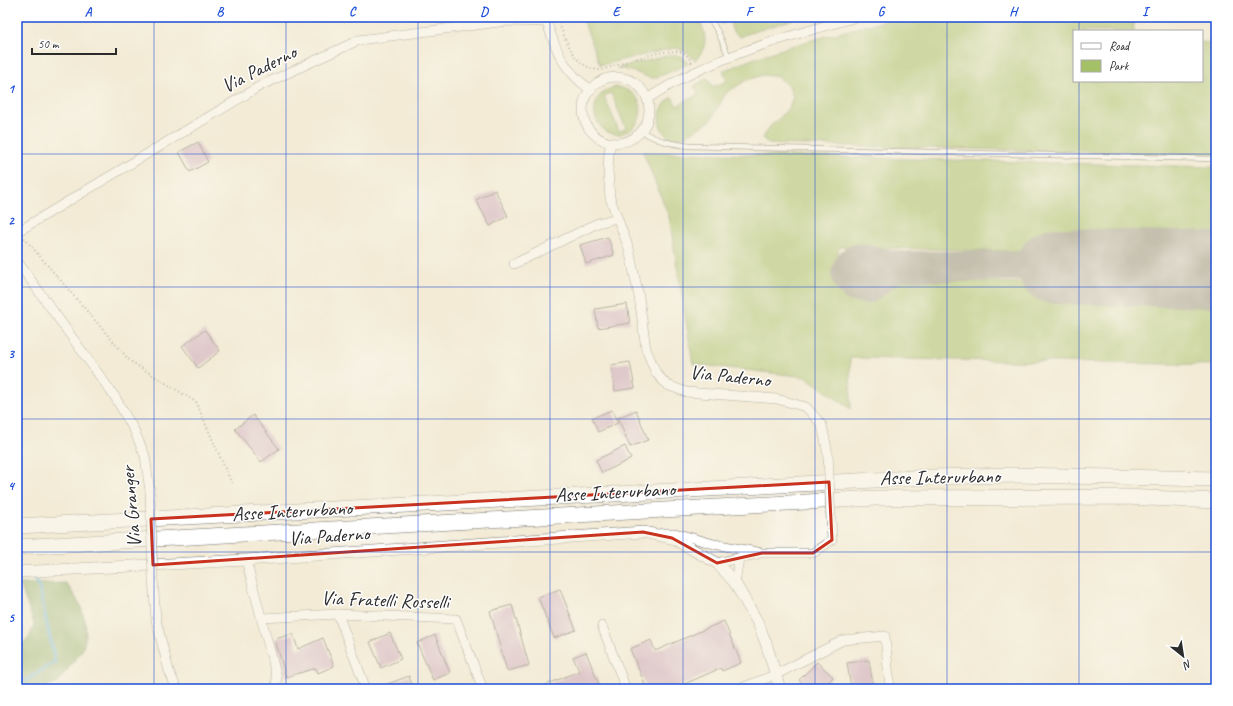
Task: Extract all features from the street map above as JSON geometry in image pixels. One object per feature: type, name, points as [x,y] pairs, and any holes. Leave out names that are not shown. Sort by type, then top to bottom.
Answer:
[{"type":"highway","name":"Asse Interurbano","points":[[17,526],[931,476],[1013,475],[1216,478]]},
{"type":"highway","name":"Asse Interurbano","points":[[17,547],[876,498],[1117,497],[1216,500]]},
{"type":"street","points":[[647,99],[662,89],[697,71],[729,58],[787,37],[857,17]]},
{"type":"street","name":"Via Paderno","points":[[17,232],[260,86],[358,40],[507,21],[546,20],[556,49],[563,61],[573,76],[591,90]]},
{"type":"street","points":[[618,77],[627,79],[641,89],[647,99],[649,106],[648,117],[638,135],[628,141],[618,143],[611,142],[598,138],[590,131],[586,122],[584,102],[595,85],[604,80],[618,77]]},
{"type":"street","name":"Via Paderno","points":[[17,572],[246,560],[643,532],[675,533],[714,544],[762,552],[813,553],[832,540],[828,454],[822,425],[806,407],[777,399],[686,392],[667,385],[656,373],[646,349],[640,297],[629,249],[610,198],[608,170],[611,142]]},
{"type":"street","points":[[514,264],[598,222],[618,218]]},
{"type":"street","name":"Via Granger","points":[[17,262],[115,397],[134,430],[145,456],[150,491],[156,620],[169,671],[177,689]]},
{"type":"street","name":"Via Paderno","points":[[643,532],[672,538],[717,562],[735,583],[758,623],[777,674],[780,689]]},
{"type":"street","points":[[700,553],[714,544]]},
{"type":"street","name":"Via Paderno","points":[[717,562],[762,552]]},
{"type":"street","points":[[735,583],[739,558]]},
{"type":"street","points":[[246,560],[277,678],[275,689]]},
{"type":"street","points":[[338,614],[366,689]]},
{"type":"street","name":"Via Fratelli Rosselli","points":[[262,618],[338,614],[456,619],[482,689]]},
{"type":"street","points":[[602,626],[626,689]]},
{"type":"street","points":[[739,689],[777,674],[844,640],[885,636],[890,689]]},
{"type":"lane","points":[[709,17],[718,32],[729,58]]},
{"type":"lane","points":[[641,131],[651,137],[670,144],[690,146],[1216,159]]},
{"type":"path","points":[[559,23],[575,56],[584,65],[593,70],[602,70],[658,53],[673,51],[682,52],[687,55],[697,71]]},
{"type":"path","points":[[17,232],[130,361],[196,402],[232,484]]},
{"type":"highlighted area","points":[[829,482],[832,540],[813,553],[762,553],[717,563],[672,538],[643,532],[153,565],[151,519]]},
{"type":"green space","points":[[582,17],[605,17],[607,20],[646,18],[701,23],[705,43],[702,51],[695,61],[686,52],[681,49],[674,48],[600,65]]},
{"type":"green space","points":[[719,17],[801,17],[740,37],[732,30],[730,21],[721,24]]},
{"type":"green space","points":[[899,17],[1135,17],[1133,26],[1135,30],[1073,30],[1073,82],[1203,82],[1203,42],[1216,43],[1216,113],[1213,114],[1216,120],[1216,155],[769,144],[763,139],[766,133],[770,126],[790,105],[793,97],[789,87],[778,77],[763,75],[745,81],[726,93],[710,121],[684,137],[671,139],[662,129],[659,118],[660,113],[672,97],[677,106],[699,94],[694,86],[707,78],[713,87],[727,81],[723,71],[766,54]]},
{"type":"green space","points":[[670,55],[683,57],[688,64],[656,78],[650,78],[632,71],[617,68]]},
{"type":"green space","points":[[615,87],[621,88],[631,92],[638,99],[641,109],[639,118],[637,123],[627,132],[616,134],[607,132],[600,126],[596,118],[595,109],[597,100],[604,92]],"holes":[[[611,93],[626,129],[619,131],[604,96]]]},
{"type":"green space","points":[[643,152],[1216,167],[1216,256],[841,247],[838,250],[838,271],[840,284],[846,294],[856,301],[862,302],[874,301],[879,297],[889,281],[896,280],[1216,287],[1216,365],[850,358],[851,409],[806,377],[693,364],[669,217]]},
{"type":"green space","points":[[66,583],[80,604],[85,621],[86,635],[83,649],[58,682],[40,689],[17,689],[17,649],[29,638],[34,624],[20,584]]},
{"type":"building","points":[[198,142],[208,162],[190,172],[179,152]]},
{"type":"building","points":[[495,190],[508,216],[490,226],[476,200]]},
{"type":"building","points":[[608,237],[614,255],[586,264],[580,245]]},
{"type":"building","points":[[627,304],[630,323],[598,328],[595,309]]},
{"type":"building","points":[[205,330],[220,351],[198,368],[182,346]]},
{"type":"building","points":[[630,362],[635,388],[615,391],[611,365]]},
{"type":"building","points":[[612,410],[618,423],[598,432],[592,418]]},
{"type":"building","points":[[636,410],[648,440],[630,447],[618,418]]},
{"type":"building","points":[[253,415],[279,449],[261,462],[235,429]]},
{"type":"building","points":[[625,446],[631,459],[602,473],[596,460]]},
{"type":"building","points":[[560,589],[576,630],[554,638],[538,597]]},
{"type":"building","points":[[512,605],[529,665],[507,671],[490,611]]},
{"type":"building","points":[[724,621],[741,663],[722,671],[721,668],[673,689],[647,689],[630,649],[651,640],[655,651]]},
{"type":"building","points":[[390,633],[401,659],[381,668],[370,642]]},
{"type":"building","points":[[293,634],[298,649],[323,638],[334,666],[318,673],[316,668],[286,677],[275,639]]},
{"type":"building","points":[[435,635],[450,673],[433,680],[417,643]]},
{"type":"building","points":[[586,652],[601,689],[536,689],[579,671],[573,657]]},
{"type":"building","points":[[869,660],[873,685],[851,688],[847,663]]},
{"type":"building","points":[[817,662],[833,677],[822,689],[808,689],[799,680]]},
{"type":"building","points":[[409,676],[413,689],[377,689],[377,688]]},
{"type":"waterway","points":[[17,686],[55,662],[39,587],[35,578]]},
{"type":"taxiway","points":[[901,266],[888,272],[867,289],[854,287],[846,274],[851,262],[860,259],[901,266],[1055,266]]},
{"type":"runway","points":[[1055,266],[1216,270]]}]
